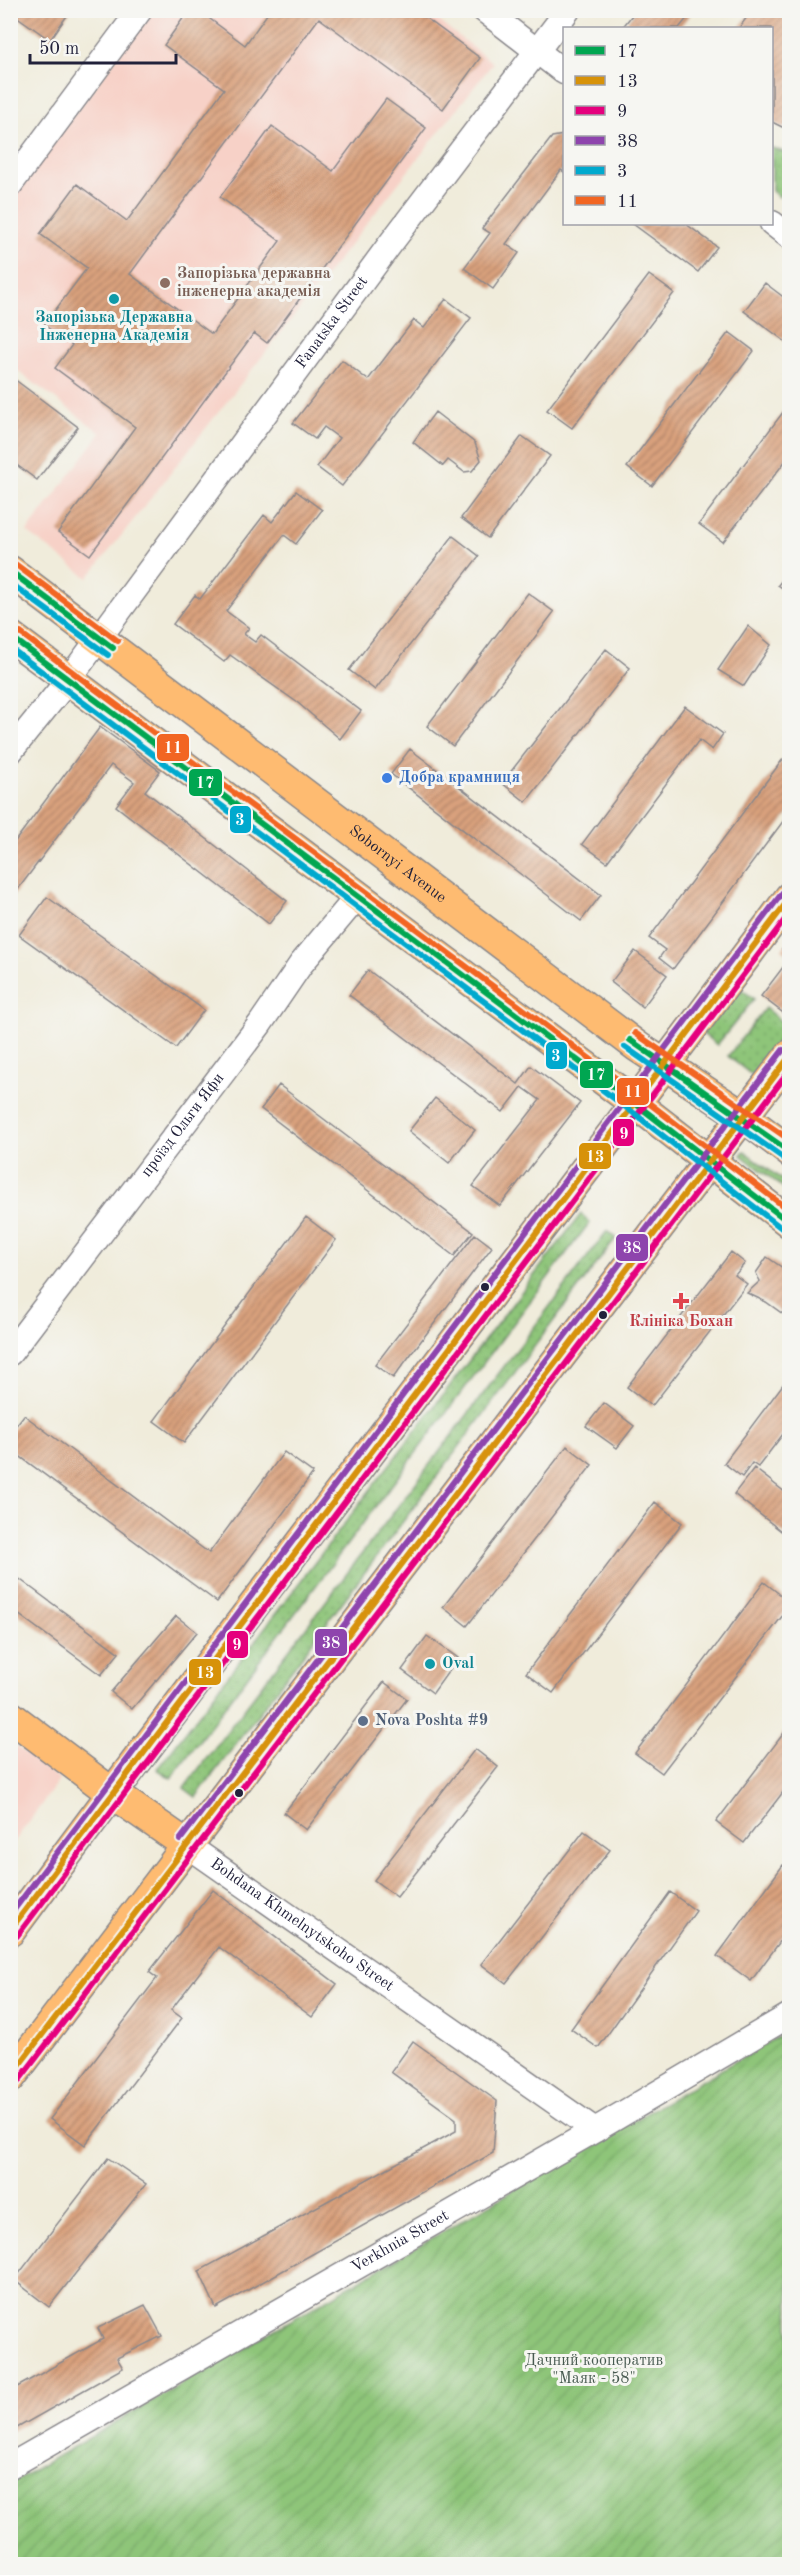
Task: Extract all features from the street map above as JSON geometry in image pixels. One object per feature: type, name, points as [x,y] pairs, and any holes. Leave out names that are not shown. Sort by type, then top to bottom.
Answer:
[{"type":"main road","name":"Sobornyi Avenue","points":[[10,572],[664,1066],[744,1117],[789,1152]]},
{"type":"main road","points":[[10,636],[636,1104],[789,1223]]},
{"type":"main road","points":[[10,1931],[112,1793],[636,1104],[789,897]]},
{"type":"main road","points":[[10,2078],[789,1055]]},
{"type":"main road","name":"Bohdana Khmelnytskoho Street","points":[[10,1716],[112,1793],[187,1845]]},
{"type":"street","points":[[10,184],[140,10]]},
{"type":"street","points":[[484,10],[563,71]]},
{"type":"street","name":"Fanatska Street","points":[[69,679],[391,243],[568,10]]},
{"type":"street","points":[[773,225],[789,237]]},
{"type":"street","points":[[10,752],[69,679]]},
{"type":"street","name":"проїзд Ольги Яфи","points":[[10,1353],[260,1023],[301,964],[357,897]]},
{"type":"street","name":"Bohdana Khmelnytskoho Street","points":[[187,1845],[595,2130]]},
{"type":"street","name":"Verkhnia Street","points":[[10,2466],[595,2130],[789,2015]]},
{"type":"shaded area","name":"Запорізька державна інженерна академія","points":[[152,11],[426,11],[493,63],[88,578],[27,532],[101,433],[11,366],[10,199]]},
{"type":"shaded area","points":[[11,1743],[60,1779],[11,1846]]},
{"type":"green space","points":[[773,148],[789,154],[789,182],[779,197],[773,192]]},
{"type":"green space","points":[[735,984],[754,999],[717,1045],[698,1030]]},
{"type":"green space","points":[[765,1008],[789,1028],[753,1076],[728,1056]]},
{"type":"green space","points":[[744,1151],[789,1185],[789,1192],[741,1155]]},
{"type":"green space","points":[[581,1214],[590,1222],[171,1778],[157,1769]]},
{"type":"green space","points":[[607,1231],[616,1238],[196,1797],[184,1788]]},
{"type":"green space","name":"Дачний кооператив \"Маяк - 58\"","points":[[789,2030],[789,2564],[11,2564],[10,2484]]},
{"type":"building","points":[[10,10],[71,10],[50,40],[16,16],[10,24]]},
{"type":"building","name":"Запорізька Державна Інженерна Академія","points":[[189,10],[198,10],[245,45],[270,10],[415,10],[480,58],[443,109],[319,18],[130,274],[212,334],[280,241],[220,197],[272,126],[333,171],[386,99],[426,128],[267,343],[254,333],[90,555],[58,532],[135,427],[55,368],[72,345],[44,325],[87,268],[40,234],[77,184],[127,221],[224,89],[164,45]]},
{"type":"building","points":[[636,10],[694,10],[680,27],[623,27]]},
{"type":"building","points":[[752,10],[790,10],[790,126],[782,127],[773,122],[773,27],[740,27]]},
{"type":"building","points":[[563,135],[563,171],[561,170],[506,244],[519,253],[493,289],[464,268],[490,233],[482,228],[552,137]]},
{"type":"building","points":[[634,225],[687,225],[717,247],[698,272]]},
{"type":"building","points":[[649,275],[674,293],[572,428],[547,410]]},
{"type":"building","points":[[765,283],[790,302],[790,345],[744,311]]},
{"type":"building","points":[[446,299],[471,318],[342,486],[317,467],[339,438],[324,427],[315,439],[293,423],[342,360],[368,380],[414,320],[424,328]]},
{"type":"building","points":[[729,332],[754,351],[652,486],[627,467]]},
{"type":"building","points":[[10,376],[78,427],[37,480],[10,460]]},
{"type":"building","points":[[790,403],[790,455],[723,542],[699,524]]},
{"type":"building","points":[[435,412],[475,443],[481,460],[472,471],[464,472],[448,460],[443,466],[413,442]]},
{"type":"building","points":[[522,436],[550,456],[488,538],[461,518]]},
{"type":"building","points":[[296,491],[322,510],[296,544],[284,535],[226,611],[249,628],[244,634],[255,642],[261,635],[361,711],[340,739],[298,703],[230,655],[224,662],[173,624],[195,595],[200,599],[264,515],[272,522]]},
{"type":"building","points":[[453,536],[479,556],[375,690],[349,670]]},
{"type":"building","points":[[790,570],[790,593],[778,585]]},
{"type":"building","points":[[528,593],[554,612],[453,746],[427,726]]},
{"type":"building","points":[[748,626],[771,645],[744,686],[718,670]]},
{"type":"building","points":[[606,649],[630,668],[526,802],[502,783]]},
{"type":"building","points":[[685,706],[723,734],[712,750],[699,740],[607,862],[582,844]]},
{"type":"building","points":[[100,727],[160,771],[145,791],[287,901],[269,924],[116,806],[134,782],[111,765],[10,900],[10,848]]},
{"type":"building","points":[[410,749],[601,895],[581,921],[391,774]]},
{"type":"building","points":[[783,759],[790,764],[790,812],[673,969],[659,958],[665,950],[649,938]]},
{"type":"building","points":[[47,897],[204,1010],[176,1048],[19,935]]},
{"type":"building","points":[[790,939],[790,956],[782,949]]},
{"type":"building","points":[[635,951],[667,975],[643,1007],[611,982]]},
{"type":"building","points":[[790,958],[790,1018],[761,996]]},
{"type":"building","points":[[368,970],[518,1084],[531,1066],[580,1103],[500,1206],[473,1186],[540,1100],[522,1087],[503,1112],[349,995]]},
{"type":"building","points":[[279,1085],[473,1232],[454,1256],[261,1109]]},
{"type":"building","points":[[435,1098],[475,1130],[449,1163],[409,1131]]},
{"type":"building","points":[[306,1217],[336,1240],[184,1443],[154,1421]]},
{"type":"building","points":[[475,1234],[492,1247],[393,1378],[375,1365]]},
{"type":"building","points":[[731,1252],[745,1263],[735,1275],[747,1284],[652,1406],[627,1387]]},
{"type":"building","points":[[767,1257],[790,1273],[790,1319],[766,1302],[747,1293],[760,1281],[756,1273]]},
{"type":"building","points":[[790,1375],[790,1425],[758,1467],[752,1463],[742,1477],[724,1463]]},
{"type":"building","points":[[604,1403],[634,1426],[617,1448],[586,1426]]},
{"type":"building","points":[[24,1415],[209,1553],[284,1452],[313,1473],[217,1602],[10,1449],[10,1433]]},
{"type":"building","points":[[567,1446],[592,1465],[467,1626],[443,1607]]},
{"type":"building","points":[[754,1468],[790,1496],[790,1538],[734,1494]]},
{"type":"building","points":[[655,1502],[682,1523],[553,1693],[526,1673]]},
{"type":"building","points":[[10,1572],[119,1653],[101,1675],[10,1608]]},
{"type":"building","points":[[764,1582],[790,1602],[790,1606],[662,1773],[635,1753]]},
{"type":"building","points":[[176,1616],[197,1632],[132,1709],[111,1692]]},
{"type":"building","name":"Oval","points":[[427,1636],[458,1658],[433,1693],[402,1670]]},
{"type":"building","points":[[384,1682],[407,1699],[306,1830],[284,1813]]},
{"type":"building","points":[[790,1725],[790,1783],[744,1843],[716,1822]]},
{"type":"building","points":[[475,1749],[498,1767],[397,1897],[374,1880]]},
{"type":"building","points":[[584,1831],[610,1850],[506,1983],[481,1964]]},
{"type":"building","points":[[783,1865],[790,1869],[790,1928],[751,1981],[717,1956]]},
{"type":"building","points":[[213,1890],[337,1984],[312,2017],[219,1947],[171,2010],[182,2018],[85,2145],[50,2119],[157,1978],[149,1972]]},
{"type":"building","points":[[670,1892],[696,1911],[598,2048],[571,2029]]},
{"type":"building","points":[[413,2041],[497,2101],[493,2153],[216,2308],[199,2271],[456,2131],[456,2119],[391,2072]]},
{"type":"building","points":[[108,2158],[146,2184],[49,2307],[14,2280]]},
{"type":"building","points":[[145,2305],[162,2336],[117,2358],[123,2368],[10,2432],[10,2391],[103,2339],[98,2328]]},
{"type":"transit line","name":"11","points":[[15,564],[118,641]]},
{"type":"transit line","name":"17","points":[[10,571],[113,648]]},
{"type":"transit line","name":"3","points":[[10,583],[108,655]]},
{"type":"transit line","name":"11","points":[[15,629],[790,1211]]},
{"type":"transit line","name":"17","points":[[10,636],[636,1104],[790,1223]]},
{"type":"transit line","name":"3","points":[[10,648],[631,1111],[784,1230]]},
{"type":"transit line","name":"38","points":[[10,1915],[783,892]]},
{"type":"transit line","name":"13","points":[[10,1930],[790,898]]},
{"type":"transit line","name":"9","points":[[17,1936],[790,913]]},
{"type":"transit line","name":"11","points":[[635,1033],[790,1140]]},
{"type":"transit line","name":"17","points":[[630,1040],[790,1152]]},
{"type":"transit line","name":"3","points":[[625,1047],[785,1159]]},
{"type":"transit line","name":"38","points":[[180,1840],[783,1050]]},
{"type":"transit line","name":"13","points":[[10,2077],[790,1056]]},
{"type":"transit line","name":"9","points":[[17,2083],[790,1070]]},
{"type":"place","name":"Запорізька державна інженерна академія","points":[[165,283]]},
{"type":"place","name":"Запорізька Державна Інженерна Академія","points":[[114,299]]},
{"type":"place","name":"Добра крамниця","points":[[387,778]]},
{"type":"place","name":"Клініка Бохан","points":[[681,1301]]},
{"type":"place","name":"Oval","points":[[430,1664]]},
{"type":"place","name":"Nova Poshta #9","points":[[363,1721]]}]
